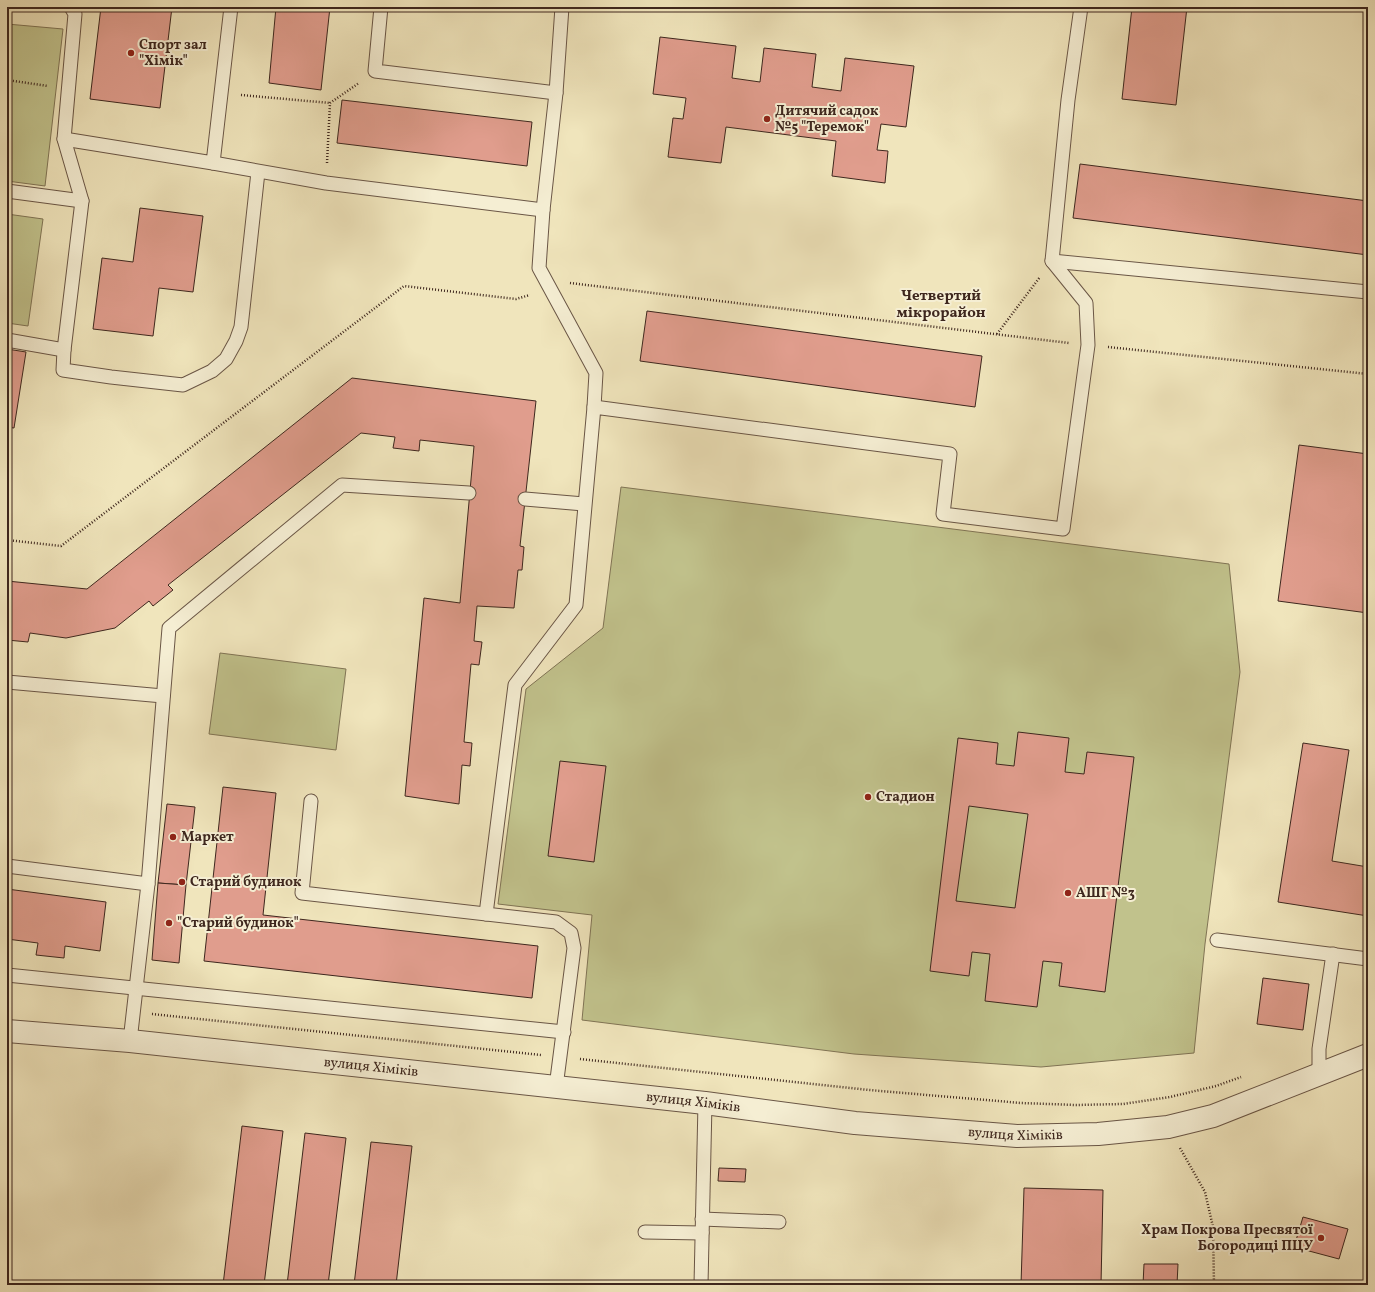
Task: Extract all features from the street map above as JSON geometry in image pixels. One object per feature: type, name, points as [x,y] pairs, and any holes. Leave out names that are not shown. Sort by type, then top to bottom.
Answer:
[{"type":"street","name":"вулиця Хіміків","points":[[7,1031],[130,1041],[556,1086],[706,1103],[855,1123],[1017,1136],[1098,1134],[1168,1127],[1213,1116],[1368,1055]]},
{"type":"lane","points":[[71,7],[75,14],[64,139],[82,201],[62,370],[183,385],[212,371],[226,358],[236,342],[241,327],[258,172]]},
{"type":"lane","points":[[213,163],[231,7]]},
{"type":"lane","points":[[381,7],[375,71],[556,93]]},
{"type":"lane","points":[[486,914],[515,685],[576,605],[594,407],[596,373],[539,268],[543,210],[556,93],[562,7]]},
{"type":"lane","points":[[594,407],[950,454],[943,514],[1063,529],[1088,345],[1086,303],[1052,261],[1068,100],[1081,7]]},
{"type":"lane","points":[[64,139],[213,163],[258,172],[543,210]]},
{"type":"lane","points":[[7,192],[82,201]]},
{"type":"lane","points":[[1052,261],[1368,292]]},
{"type":"lane","points":[[7,340],[64,350]]},
{"type":"lane","points":[[130,1041],[148,884],[162,696],[169,628],[342,485],[469,493]]},
{"type":"lane","points":[[525,499],[584,504]]},
{"type":"lane","points":[[7,682],[162,696]]},
{"type":"lane","points":[[311,801],[302,893],[556,922],[571,933],[574,948],[556,1086]]},
{"type":"lane","points":[[7,866],[148,884]]},
{"type":"lane","points":[[1217,940],[1368,959]]},
{"type":"lane","points":[[1319,1074],[1319,1049],[1333,954]]},
{"type":"lane","points":[[7,975],[564,1032]]},
{"type":"lane","points":[[701,1285],[706,1103]]},
{"type":"lane","points":[[702,1219],[779,1222]]},
{"type":"lane","points":[[645,1232],[702,1233]]},
{"type":"path","points":[[222,93],[330,103],[375,71]]},
{"type":"path","points":[[7,80],[69,89]]},
{"type":"path","points":[[326,182],[330,103]]},
{"type":"path","points":[[997,334],[1052,261]]},
{"type":"path","points":[[7,540],[61,546],[404,286],[516,299],[570,283],[1088,345],[1368,374]]},
{"type":"path","points":[[133,1012],[869,1090],[1020,1103],[1076,1105],[1123,1104],[1170,1097],[1216,1086],[1245,1075]]},
{"type":"path","points":[[1168,1127],[1205,1192],[1213,1227],[1214,1285]]},
{"type":"green space","points":[[7,24],[63,29],[45,186],[7,181]]},
{"type":"green space","points":[[7,214],[43,219],[28,326],[7,323]]},
{"type":"green space","name":"Стадион","points":[[621,487],[1229,564],[1240,672],[1205,944],[1194,1053],[1041,1067],[854,1054],[582,1020],[592,915],[498,904],[526,689],[603,628]]},
{"type":"green space","points":[[220,653],[346,669],[336,750],[209,734]]},
{"type":"building","name":"Спорт зал \"Хімік\"","points":[[101,7],[172,7],[160,108],[90,99]]},
{"type":"building","points":[[276,7],[330,7],[321,90],[269,83]]},
{"type":"building","points":[[1132,7],[1187,7],[1176,105],[1122,99]]},
{"type":"building","points":[[660,37],[736,46],[732,78],[760,82],[764,48],[816,54],[812,87],[841,91],[845,58],[914,66],[906,127],[881,124],[877,150],[888,151],[885,183],[832,176],[836,141],[726,127],[721,163],[668,157],[673,118],[683,119],[686,98],[653,94]]},
{"type":"building","points":[[342,100],[532,122],[527,166],[337,143]]},
{"type":"building","points":[[1080,164],[1368,201],[1368,255],[1073,218]]},
{"type":"building","points":[[140,208],[203,216],[193,292],[159,288],[153,336],[93,329],[102,258],[133,262]]},
{"type":"building","points":[[647,311],[982,356],[975,407],[640,361]]},
{"type":"building","points":[[7,349],[26,352],[14,428],[7,427]]},
{"type":"building","points":[[352,378],[536,401],[520,546],[524,547],[522,570],[518,570],[514,608],[477,606],[474,641],[482,642],[479,665],[471,664],[464,742],[472,743],[470,766],[462,765],[459,804],[405,796],[424,598],[460,603],[474,446],[420,440],[419,451],[393,448],[395,437],[361,433],[168,585],[173,590],[153,606],[149,601],[115,628],[66,638],[30,633],[28,642],[7,640],[9,630],[7,630],[7,581],[87,589]]},
{"type":"building","points":[[1299,445],[1368,454],[1368,613],[1278,601]]},
{"type":"building","points":[[1018,732],[1069,738],[1065,772],[1084,774],[1087,752],[1134,757],[1105,992],[1059,986],[1062,963],[1043,961],[1037,1007],[985,1001],[990,954],[972,952],[969,976],[930,971],[958,738],[998,743],[996,764],[1014,766]],"holes":[[[969,806],[1028,814],[1015,908],[956,901]]]},
{"type":"building","points":[[1303,743],[1349,750],[1332,861],[1368,867],[1368,916],[1278,902]]},
{"type":"building","points":[[560,761],[606,766],[594,862],[548,856]]},
{"type":"building","points":[[223,787],[276,793],[263,915],[538,946],[532,998],[204,961]]},
{"type":"building","points":[[167,804],[195,807],[186,885],[158,883]]},
{"type":"building","name":"\"Старий будинок\"","points":[[158,883],[186,885],[179,963],[152,960]]},
{"type":"building","points":[[7,889],[106,902],[100,951],[65,946],[64,958],[36,955],[38,943],[7,939]]},
{"type":"building","points":[[1263,978],[1309,984],[1303,1030],[1257,1024]]},
{"type":"building","points":[[242,1126],[283,1131],[264,1285],[223,1285]]},
{"type":"building","points":[[305,1133],[346,1138],[328,1285],[287,1285]]},
{"type":"building","points":[[371,1142],[412,1146],[396,1285],[354,1285]]},
{"type":"building","points":[[719,1168],[746,1169],[745,1182],[718,1181]]},
{"type":"building","points":[[1024,1188],[1103,1190],[1101,1285],[1021,1285]]},
{"type":"building","name":"Храм Покрова Пресвятої Богородиці ПЦУ","points":[[1303,1217],[1348,1229],[1339,1259],[1294,1247]]},
{"type":"building","points":[[1144,1264],[1178,1264],[1177,1285],[1143,1285]]},
{"type":"place","name":"Спорт зал \"Хімік\"","points":[[131,53]]},
{"type":"place","name":"Дитячий садок №5 \"Теремок\"","points":[[767,119]]},
{"type":"place","name":"Стадион","points":[[868,797]]},
{"type":"place","name":"Маркет","points":[[173,837]]},
{"type":"place","name":"Старий будинок","points":[[182,882]]},
{"type":"place","name":"АШГ №3","points":[[1068,893]]},
{"type":"place","name":"\"Старий будинок\"","points":[[169,923]]},
{"type":"place","name":"Храм Покрова Пресвятої Богородиці ПЦУ","points":[[1321,1238]]},
{"type":"district","name":"Четвертий мікрорайон","points":[[941,304]]}]
